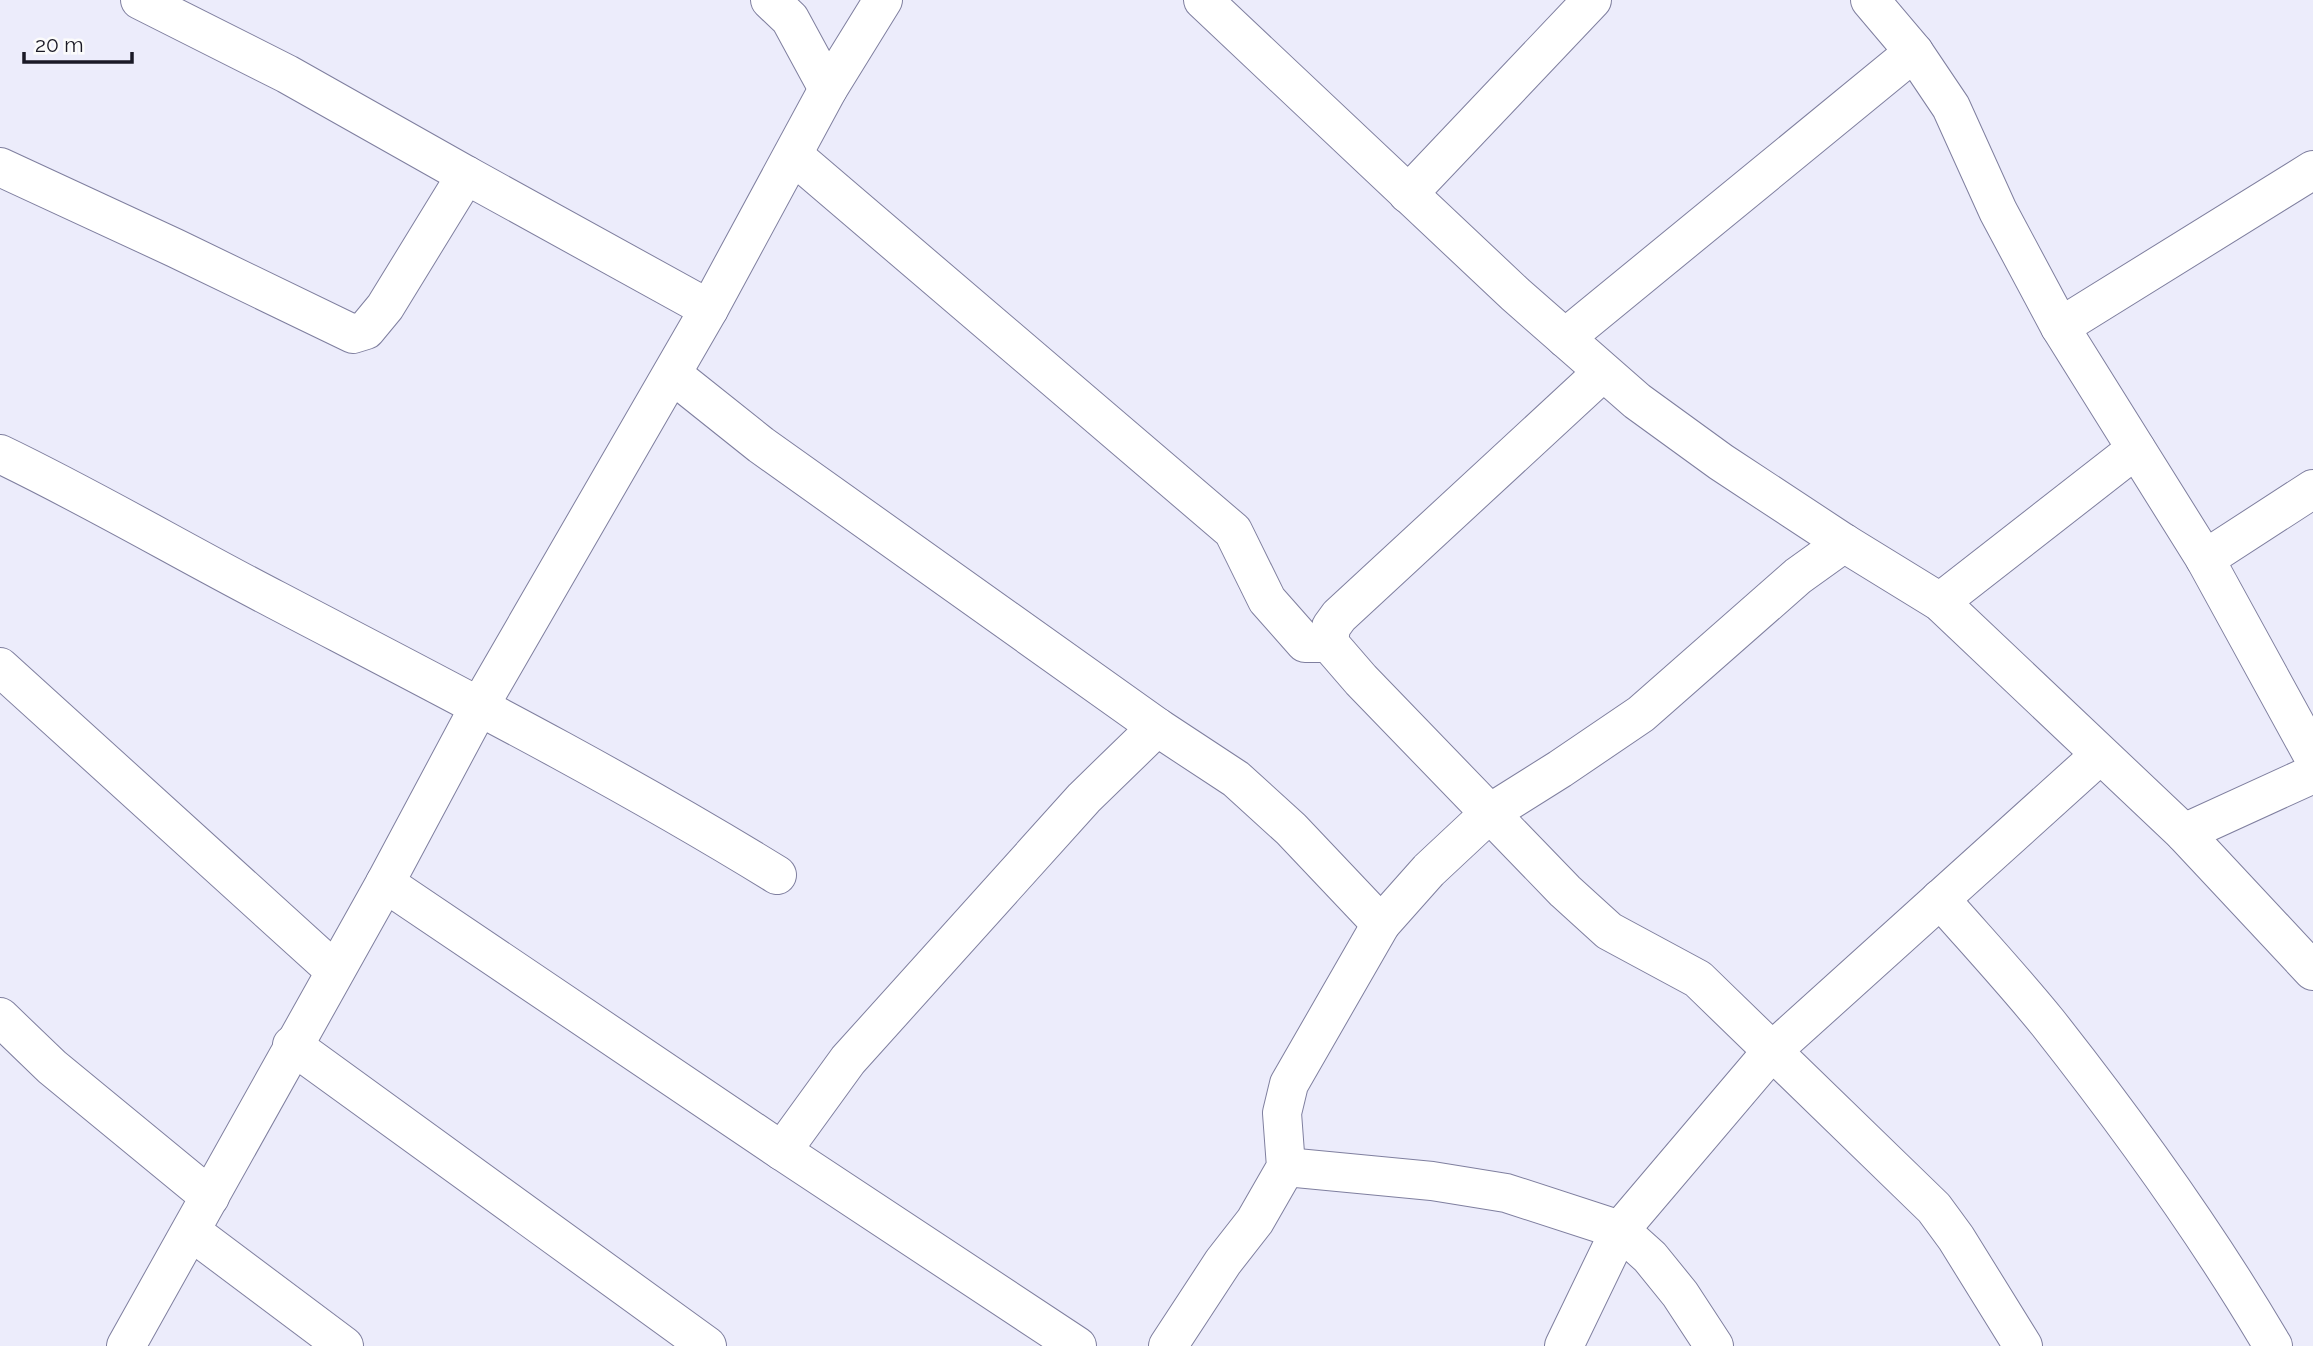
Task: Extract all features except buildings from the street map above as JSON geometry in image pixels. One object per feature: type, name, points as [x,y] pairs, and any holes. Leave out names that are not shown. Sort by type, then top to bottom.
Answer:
[{"type":"street","points":[[140,0],[287,74],[709,309]]},
{"type":"street","points":[[770,0],[790,19],[828,89]]},
{"type":"street","points":[[126,1346],[385,883],[479,707],[709,309],[828,89],[883,0]]},
{"type":"street","points":[[1203,0],[1408,194],[1564,338],[1637,401],[1721,462],[1940,602],[2184,833],[2312,969]]},
{"type":"street","points":[[1408,194],[1592,0]]},
{"type":"street","points":[[1870,0],[1914,52],[1951,107],[1998,211],[2060,327],[2205,559],[2313,756]]},
{"type":"street","points":[[1564,338],[1914,52]]},
{"type":"street","points":[[793,155],[1233,531],[1267,600],[1305,643],[1329,643]]},
{"type":"street","points":[[0,167],[353,334],[366,330],[385,307],[466,175]]},
{"type":"street","points":[[2060,327],[2313,170]]},
{"type":"street","points":[[1603,372],[1339,616],[1331,627],[1329,643],[1361,680],[1565,891],[1609,931],[1698,979],[1934,1208],[1956,1238],[2023,1346]]},
{"type":"street","points":[[672,374],[761,445],[1157,727],[1236,779],[1291,829],[1381,924]]},
{"type":"street","points":[[1940,602],[2136,449]]},
{"type":"street","points":[[0,454],[73,489],[265,595],[479,707],[777,875]]},
{"type":"street","points":[[2205,559],[2313,489]]},
{"type":"street","points":[[1168,1346],[1223,1262],[1255,1220],[1286,1167],[1282,1113],[1289,1084],[1381,924],[1429,870],[1490,813],[1641,714],[1798,576],[1844,543]]},
{"type":"street","points":[[0,667],[335,971]]},
{"type":"street","points":[[782,1152],[848,1060],[1084,798],[1157,727]]},
{"type":"street","points":[[1564,1346],[1620,1230],[1772,1051],[2100,755]]},
{"type":"street","points":[[2184,833],[2313,774]]},
{"type":"street","points":[[385,883],[782,1152],[1077,1346]]},
{"type":"street","points":[[1940,899],[2047,1021],[2155,1162],[2231,1275],[2273,1346]]},
{"type":"street","points":[[0,1017],[52,1066],[210,1197]]},
{"type":"street","points":[[292,1045],[662,1316],[707,1346]]},
{"type":"street","points":[[1286,1167],[1432,1181],[1506,1193],[1620,1230],[1650,1257],[1680,1294],[1714,1346]]},
{"type":"street","points":[[192,1232],[344,1346]]}]
